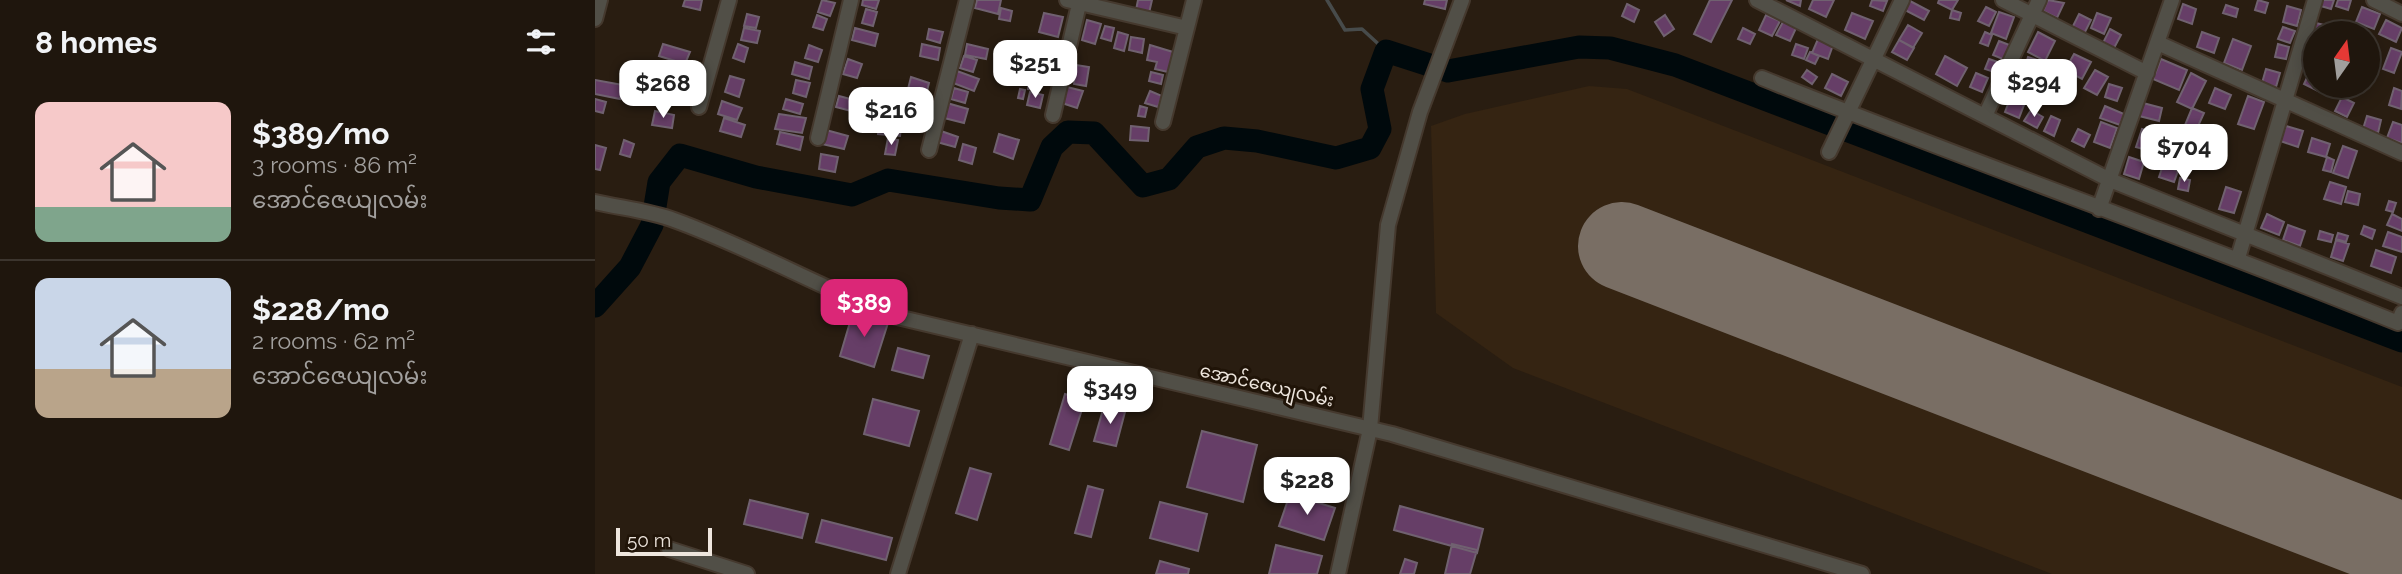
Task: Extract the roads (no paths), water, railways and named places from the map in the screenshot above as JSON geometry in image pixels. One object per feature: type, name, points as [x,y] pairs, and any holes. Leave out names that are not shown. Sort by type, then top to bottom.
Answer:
[{"type":"street","points":[[595,19],[600,0]]},
{"type":"street","points":[[699,107],[729,0]]},
{"type":"street","points":[[818,138],[851,0]]},
{"type":"street","points":[[929,150],[967,0]]},
{"type":"street","points":[[1163,122],[1194,0]]},
{"type":"street","points":[[1338,574],[1370,429],[1388,225],[1420,112],[1462,0]]},
{"type":"street","points":[[1757,0],[2110,180],[2402,297]]},
{"type":"street","points":[[1829,152],[1902,0]]},
{"type":"street","points":[[2003,0],[2147,74]]},
{"type":"street","points":[[1985,116],[2039,0]]},
{"type":"street","points":[[2099,209],[2172,0]]},
{"type":"street","points":[[2238,258],[2315,0]]},
{"type":"street","points":[[2374,0],[2402,14]]},
{"type":"street","points":[[1053,115],[1076,1],[1187,28]]},
{"type":"street","points":[[2158,43],[2402,153]]},
{"type":"street","points":[[1762,78],[2099,209],[2238,258],[2398,323],[2402,313]]},
{"type":"street","name":"အောင်ဇေယျလမ်း","points":[[595,202],[671,218],[858,303],[893,316],[1370,429],[1862,574]]},
{"type":"street","points":[[898,574],[972,334]]},
{"type":"street","points":[[669,550],[747,574]]},
{"type":"waterway","points":[[1327,0],[1345,30],[1362,29],[1386,51]]},
{"type":"waterway","points":[[595,306],[630,267],[652,225],[659,182],[680,155],[756,177],[852,195],[888,180],[999,198],[1030,200],[1052,147],[1068,132],[1094,133],[1143,186],[1169,179],[1197,147],[1224,138],[1257,141],[1336,158],[1370,148],[1380,129],[1372,89],[1386,51],[1448,71],[1579,47],[1610,48],[1675,65],[2402,341]]}]
